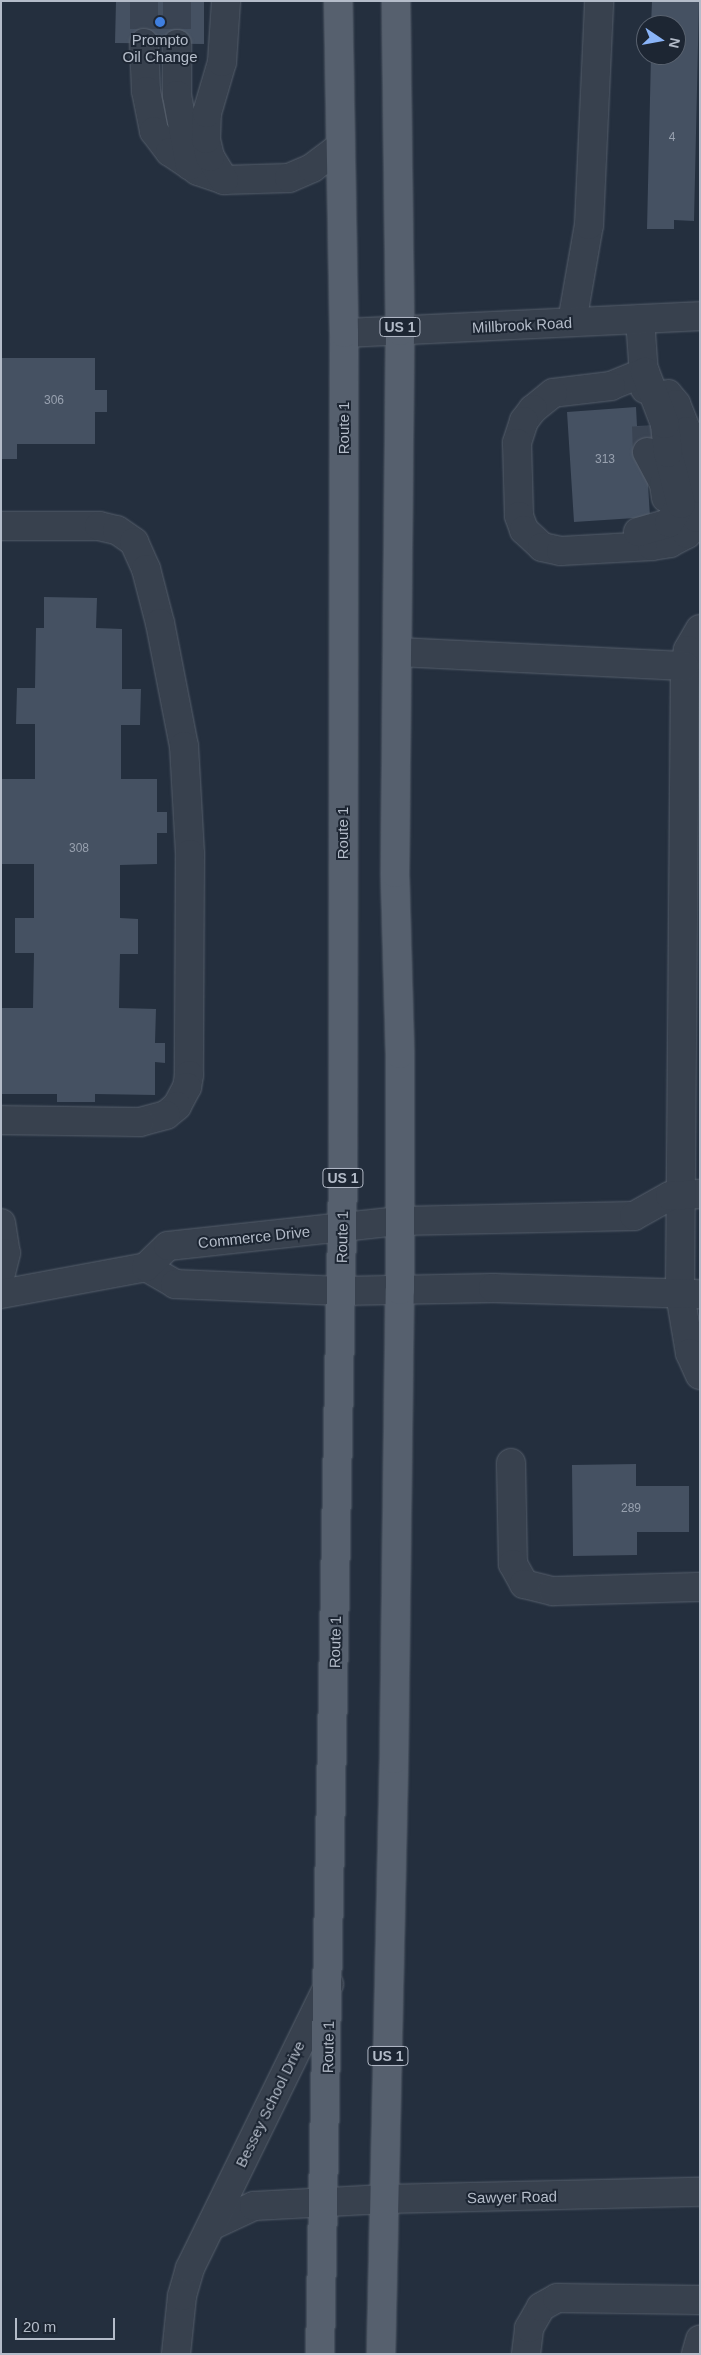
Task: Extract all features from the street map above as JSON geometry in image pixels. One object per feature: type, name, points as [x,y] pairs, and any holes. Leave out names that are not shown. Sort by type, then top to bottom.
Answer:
[{"type":"main road","name":"US 1","points":[[381,2354],[400,1290],[400,1054],[395,873],[400,331],[396,1]]},
{"type":"main road","name":"Route 1","points":[[320,2354],[325,2202],[342,1228],[344,333],[339,148],[341,60],[336,4]]},
{"type":"street","points":[[224,180],[210,157],[206,139],[207,113],[225,47],[226,1]]},
{"type":"street","points":[[572,322],[589,225],[599,1]]},
{"type":"street","points":[[161,44],[146,91],[154,131],[170,152],[190,166],[224,180],[290,178],[312,168],[339,148]]},
{"type":"street","name":"Millbrook Road","points":[[344,333],[700,316]]},
{"type":"street","points":[[640,319],[645,372],[647,439],[664,484],[666,500],[659,518],[647,532]]},
{"type":"street","points":[[645,372],[662,387],[679,410],[687,431],[700,489]]},
{"type":"street","points":[[645,372],[611,386],[553,393],[533,409],[524,420],[517,444],[519,516],[524,530],[549,550],[652,546],[670,543],[687,534],[697,518],[700,506]]},
{"type":"street","points":[[519,516],[534,530],[555,538],[647,532],[660,528],[675,517],[680,494],[668,453],[663,415],[645,372]]},
{"type":"street","points":[[1,526],[99,526],[117,530],[134,542],[146,570],[160,623],[184,746],[190,854],[189,1075],[187,1087],[177,1106],[166,1115],[140,1122],[1,1120]]},
{"type":"street","points":[[700,629],[688,650],[685,666],[691,1194],[690,1353],[700,1375]]},
{"type":"street","points":[[397,652],[685,666]]},
{"type":"street","name":"Commerce Drive","points":[[146,1267],[168,1246],[400,1221],[634,1216],[653,1204],[691,1194]]},
{"type":"street","points":[[1,1223],[6,1253],[1,1273]]},
{"type":"street","points":[[1,1294],[146,1267],[175,1284],[341,1291],[493,1288],[690,1294]]},
{"type":"street","points":[[511,1463],[513,1564],[524,1584],[553,1591],[700,1588]]},
{"type":"street","name":"Bessey School Drive","points":[[176,2354],[182,2296],[190,2268],[213,2225],[329,1983]]},
{"type":"street","name":"Sawyer Road","points":[[325,2202],[385,2198],[700,2192]]},
{"type":"street","points":[[213,2225],[254,2206],[325,2202]]},
{"type":"street","points":[[526,2354],[529,2328],[541,2307],[557,2298],[700,2300]]},
{"type":"street","points":[[696,2354],[700,2340]]},
{"type":"building","name":"Prompto Oil Change","points":[[116,1],[204,1],[204,44],[115,43]]},
{"type":"building","points":[[652,1],[699,1],[694,221],[674,220],[674,229],[647,229],[651,65],[686,65],[686,15],[651,15]]},
{"type":"building","points":[[1,358],[95,358],[95,390],[107,390],[107,412],[95,412],[95,444],[17,444],[17,459],[1,459]]},
{"type":"building","points":[[636,407],[637,426],[663,425],[664,451],[639,452],[640,468],[647,468],[650,517],[574,522],[567,412]]},
{"type":"building","points":[[44,597],[97,598],[96,628],[122,629],[122,689],[141,689],[140,725],[121,725],[121,779],[157,779],[157,812],[167,812],[167,833],[157,833],[157,864],[120,865],[120,918],[138,919],[138,954],[120,954],[119,1008],[156,1009],[155,1043],[165,1043],[165,1063],[155,1062],[155,1095],[95,1094],[95,1102],[57,1102],[57,1094],[1,1094],[1,1008],[33,1008],[34,953],[15,953],[15,918],[34,918],[34,864],[1,864],[1,779],[35,779],[35,724],[16,724],[17,688],[35,688],[36,628],[44,628]]},
{"type":"building","points":[[636,1464],[636,1486],[689,1486],[689,1532],[637,1532],[637,1555],[573,1556],[572,1465]]},
{"type":"tunnel","points":[[144,1],[144,43]]},
{"type":"tunnel","points":[[177,1],[177,44]]},
{"type":"tunnel","points":[[646,426],[647,452]]},
{"type":"place","name":"Prompto Oil Change","points":[[160,22]]}]
